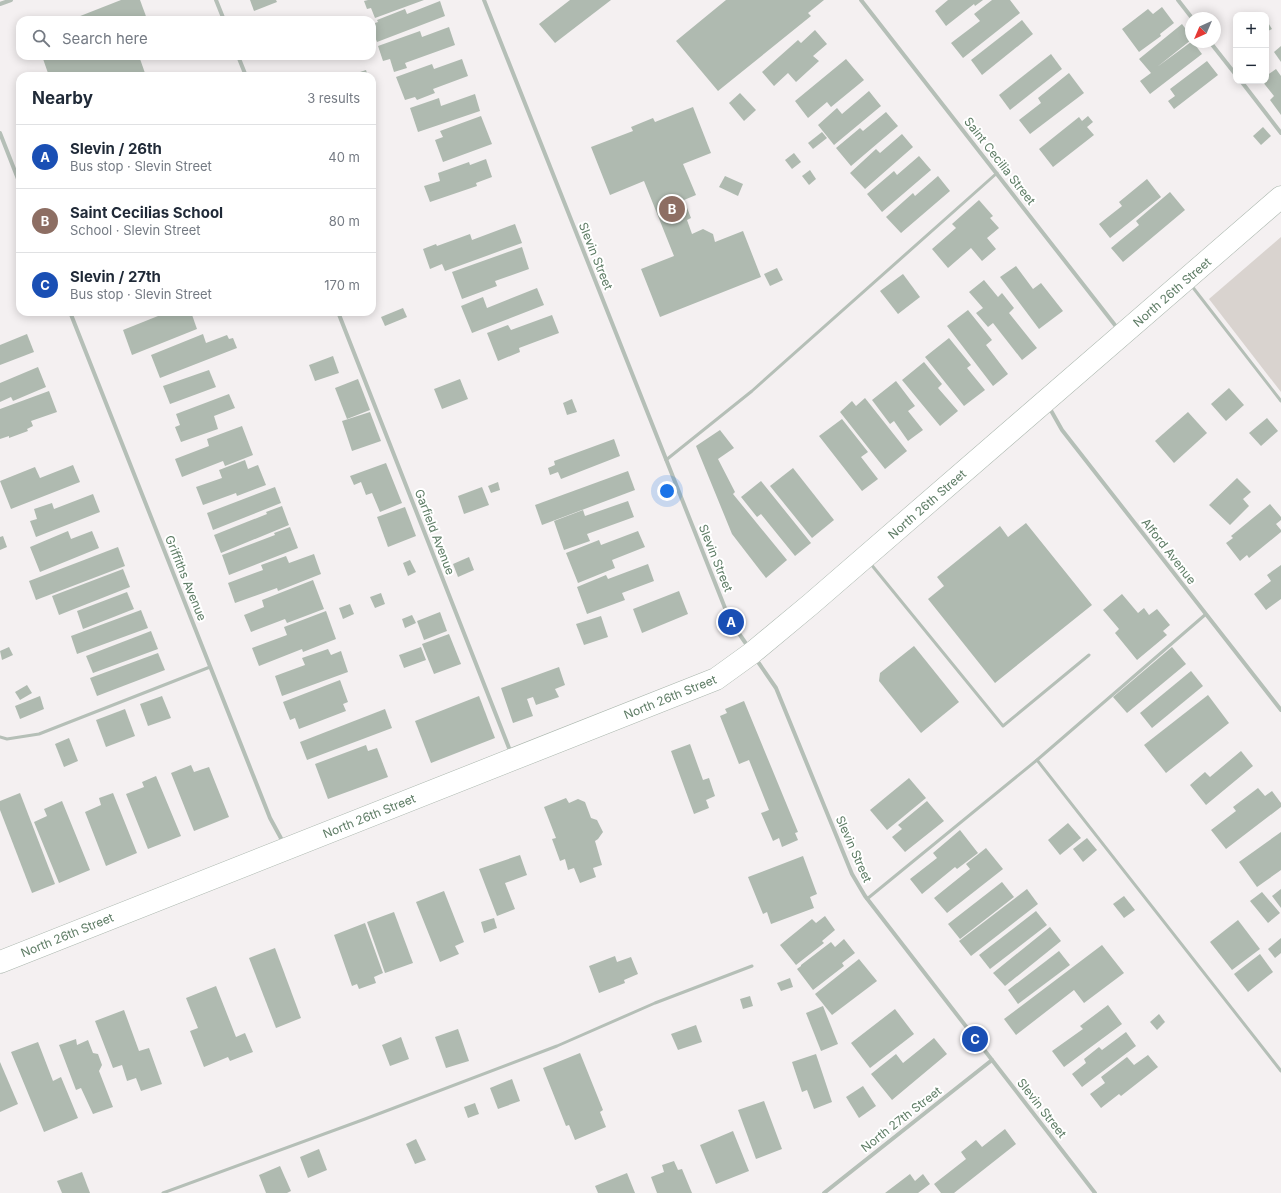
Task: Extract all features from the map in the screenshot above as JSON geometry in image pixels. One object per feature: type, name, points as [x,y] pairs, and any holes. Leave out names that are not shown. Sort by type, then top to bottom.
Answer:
[{"type":"street","points":[[0,4],[11,0]]},
{"type":"street","points":[[216,0],[222,16]]},
{"type":"street","name":"Slevin Street","points":[[484,0],[725,608],[731,622],[776,688],[852,874],[867,899],[1095,1193]]},
{"type":"street","name":"Saint Cecilia Street","points":[[861,0],[1123,335]]},
{"type":"street","points":[[1178,0],[1187,12]]},
{"type":"street","points":[[1215,48],[1233,71]]},
{"type":"street","points":[[240,60],[244,72]]},
{"type":"street","points":[[1243,84],[1281,132]]},
{"type":"street","points":[[0,133],[16,174]]},
{"type":"street","name":"North 26th Street","points":[[0,962],[716,679],[752,653],[865,557],[1123,335],[1281,196]]},
{"type":"street","name":"Griffiths Avenue","points":[[72,316],[270,818],[287,849]]},
{"type":"street","name":"Garfield Avenue","points":[[340,316],[513,759]]},
{"type":"street","name":"Alford Avenue","points":[[1046,401],[1062,430],[1281,710]]},
{"type":"street","name":"North 27th Street","points":[[824,1193],[992,1060]]},
{"type":"lane","points":[[666,460],[758,385],[997,173]]},
{"type":"lane","points":[[1186,279],[1281,401]]},
{"type":"lane","points":[[865,557],[1003,726],[1089,655]]},
{"type":"lane","points":[[867,899],[1037,760],[1206,614]]},
{"type":"lane","points":[[0,737],[7,739],[39,734],[210,667]]},
{"type":"lane","points":[[1037,760],[1281,1071]]},
{"type":"lane","points":[[163,1193],[358,1122],[557,1046],[655,1002],[752,966]]},
{"type":"shaded area","points":[[1281,237],[1281,392],[1209,299]]},
{"type":"building","points":[[121,0],[140,0],[146,16],[80,16]]},
{"type":"building","points":[[250,0],[276,0],[277,2],[254,11]]},
{"type":"building","points":[[424,0],[376,18],[371,8],[367,9],[364,1]]},
{"type":"building","points":[[570,0],[611,0],[555,43],[539,24]]},
{"type":"building","points":[[726,0],[824,0],[808,13],[811,16],[718,91],[676,41]]},
{"type":"building","points":[[948,0],[983,0],[975,6],[974,4],[946,26],[935,11]]},
{"type":"building","points":[[992,0],[1010,0],[1020,13],[963,58],[951,43],[980,21],[974,14]]},
{"type":"building","points":[[440,1],[445,16],[377,42],[377,20],[405,9],[407,14]]},
{"type":"building","points":[[1162,7],[1174,23],[1160,34],[1161,36],[1139,52],[1122,29],[1148,9],[1153,14]]},
{"type":"building","points":[[1022,20],[1033,34],[982,75],[971,60]]},
{"type":"building","points":[[1182,24],[1185,28],[1185,45],[1157,67],[1185,46],[1185,48],[1198,48],[1202,54],[1150,94],[1140,81],[1151,73],[1139,59]]},
{"type":"building","points":[[449,27],[455,45],[405,63],[407,68],[394,72],[390,59],[383,61],[378,46],[420,31],[422,37]]},
{"type":"building","points":[[815,30],[827,44],[813,56],[819,61],[796,82],[788,73],[774,86],[762,72],[798,40],[801,43]]},
{"type":"building","points":[[1281,46],[1281,62],[1274,52]]},
{"type":"building","points":[[1051,54],[1062,69],[1010,110],[999,95]]},
{"type":"building","points":[[462,59],[468,76],[433,89],[435,93],[417,100],[415,97],[405,100],[396,77],[432,64],[434,69]]},
{"type":"building","points":[[846,59],[864,80],[831,107],[827,102],[808,118],[795,101]]},
{"type":"building","points":[[43,60],[140,60],[145,72],[48,72]]},
{"type":"building","points":[[1207,61],[1218,75],[1174,109],[1168,101],[1175,96],[1170,89]]},
{"type":"building","points":[[1276,69],[1281,76],[1281,115],[1270,100],[1274,96],[1264,84],[1269,84],[1269,74]]},
{"type":"building","points":[[1069,73],[1084,93],[1030,134],[1019,120],[1041,103],[1038,98]]},
{"type":"building","points":[[869,91],[881,106],[834,145],[818,125],[837,108],[842,114]]},
{"type":"building","points":[[740,93],[756,110],[744,121],[729,103]]},
{"type":"building","points":[[475,94],[480,111],[418,132],[410,108],[439,98],[441,106]]},
{"type":"building","points":[[693,107],[711,153],[683,164],[696,195],[684,200],[691,218],[687,220],[692,234],[703,229],[713,234],[715,242],[743,231],[761,277],[660,317],[641,269],[674,256],[644,181],[610,195],[591,147],[633,131],[631,127],[653,118],[655,122]]},
{"type":"building","points":[[886,112],[898,126],[851,166],[836,148],[860,128],[863,131]]},
{"type":"building","points":[[481,116],[492,144],[443,162],[435,140],[443,137],[440,131]]},
{"type":"building","points":[[1088,116],[1093,122],[1087,127],[1094,135],[1053,167],[1039,149],[1079,117],[1082,121]]},
{"type":"building","points":[[1263,127],[1271,136],[1261,145],[1253,136]]},
{"type":"building","points":[[822,132],[827,138],[813,149],[808,143]]},
{"type":"building","points":[[902,134],[913,147],[865,189],[850,173],[876,149],[880,153]]},
{"type":"building","points":[[794,153],[801,162],[792,169],[785,160]]},
{"type":"building","points":[[919,156],[931,170],[882,212],[867,194],[894,171],[897,175]]},
{"type":"building","points":[[486,159],[492,177],[476,183],[477,186],[430,202],[424,186],[440,181],[438,173],[469,162],[470,165]]},
{"type":"building","points":[[810,170],[816,179],[809,185],[802,176]]},
{"type":"building","points":[[725,176],[743,184],[738,196],[719,187]]},
{"type":"building","points":[[938,176],[950,191],[901,233],[886,217],[913,193],[915,196]]},
{"type":"building","points":[[1147,179],[1161,197],[1110,238],[1099,224],[1122,206],[1119,202]]},
{"type":"building","points":[[1170,192],[1185,210],[1123,262],[1111,248],[1139,225],[1136,221]]},
{"type":"building","points":[[979,200],[993,216],[990,218],[999,228],[987,238],[996,249],[982,261],[971,248],[948,268],[932,249],[956,228],[952,224]]},
{"type":"building","points":[[515,224],[522,243],[445,271],[442,264],[430,269],[423,249],[436,244],[437,246],[470,234],[472,240]]},
{"type":"building","points":[[522,247],[529,269],[495,281],[497,286],[462,299],[452,272]]},
{"type":"building","points":[[1016,266],[1033,289],[1041,283],[1063,311],[1039,329],[1000,277]]},
{"type":"building","points":[[777,268],[783,280],[770,286],[764,274]]},
{"type":"building","points":[[903,274],[920,297],[898,314],[880,291]]},
{"type":"building","points":[[984,280],[998,297],[1002,293],[1014,308],[1009,313],[1037,348],[1022,360],[993,323],[988,327],[976,313],[983,308],[969,292]]},
{"type":"building","points":[[537,288],[544,305],[472,333],[461,306],[483,297],[487,308]]},
{"type":"building","points":[[403,308],[407,317],[385,326],[381,317]]},
{"type":"building","points":[[968,310],[992,340],[986,345],[1008,374],[993,386],[947,326]]},
{"type":"building","points":[[552,315],[559,333],[519,348],[520,352],[498,361],[487,333],[508,325],[511,330]]},
{"type":"building","points":[[158,316],[192,316],[197,329],[132,355],[123,330]]},
{"type":"building","points":[[27,334],[34,352],[0,365],[0,345]]},
{"type":"building","points":[[203,334],[206,343],[227,335],[229,339],[233,338],[237,348],[160,378],[151,355]]},
{"type":"building","points":[[949,338],[971,365],[967,368],[985,390],[964,406],[925,357]]},
{"type":"building","points":[[333,356],[339,373],[315,381],[309,365]]},
{"type":"building","points":[[924,362],[942,384],[938,388],[958,411],[940,426],[902,380]]},
{"type":"building","points":[[38,367],[46,387],[13,401],[11,397],[0,402],[0,383]]},
{"type":"building","points":[[209,370],[216,387],[170,404],[163,386]]},
{"type":"building","points":[[358,379],[370,410],[347,419],[335,388]]},
{"type":"building","points":[[460,379],[468,399],[442,409],[434,389]]},
{"type":"building","points":[[896,381],[915,406],[908,411],[923,430],[908,441],[894,421],[890,424],[872,400]]},
{"type":"building","points":[[1229,388],[1244,405],[1226,421],[1211,404]]},
{"type":"building","points":[[49,391],[57,412],[31,421],[33,426],[27,429],[28,431],[9,438],[9,436],[0,439],[0,409]]},
{"type":"building","points":[[229,394],[235,408],[214,416],[218,429],[181,442],[175,427],[180,425],[176,414]]},
{"type":"building","points":[[865,398],[907,451],[885,469],[840,412],[852,401],[856,406]]},
{"type":"building","points":[[572,399],[577,412],[567,415],[563,403]]},
{"type":"building","points":[[370,412],[381,441],[352,451],[342,421]]},
{"type":"building","points":[[1188,412],[1207,433],[1174,463],[1155,441]]},
{"type":"building","points":[[1267,418],[1278,431],[1261,446],[1249,433]]},
{"type":"building","points":[[842,419],[868,452],[861,457],[878,479],[862,491],[819,436]]},
{"type":"building","points":[[242,426],[253,455],[225,466],[223,461],[182,477],[175,459],[209,446],[207,439]]},
{"type":"building","points":[[720,430],[734,448],[718,459],[735,492],[733,494],[787,560],[766,578],[732,534],[696,446]]},
{"type":"building","points":[[614,439],[620,456],[561,479],[558,472],[550,475],[548,468],[555,465],[554,461]]},
{"type":"building","points":[[245,460],[248,469],[258,465],[266,485],[237,496],[236,493],[203,505],[196,487],[222,478],[219,470]]},
{"type":"building","points":[[386,463],[402,503],[380,512],[372,493],[366,495],[361,482],[354,485],[350,476]]},
{"type":"building","points":[[73,465],[80,482],[11,509],[0,481],[35,467],[40,478]]},
{"type":"building","points":[[793,468],[834,520],[812,538],[770,486]]},
{"type":"building","points":[[628,471],[635,490],[542,525],[535,505]]},
{"type":"building","points":[[1237,478],[1251,492],[1243,499],[1249,506],[1230,525],[1209,505]]},
{"type":"building","points":[[761,481],[811,543],[795,556],[761,514],[757,517],[741,497]]},
{"type":"building","points":[[498,482],[500,490],[491,493],[488,486]]},
{"type":"building","points":[[275,487],[281,503],[213,530],[207,513]]},
{"type":"building","points":[[482,487],[489,505],[464,514],[458,496]]},
{"type":"building","points":[[93,494],[100,512],[36,537],[30,521],[37,519],[34,509],[52,503],[54,509]]},
{"type":"building","points":[[628,501],[634,517],[587,534],[590,541],[564,550],[554,521],[583,510],[585,516]]},
{"type":"building","points":[[1270,504],[1281,517],[1281,520],[1276,524],[1281,532],[1249,558],[1247,555],[1240,561],[1226,543],[1233,538],[1231,536]]},
{"type":"building","points":[[282,506],[289,525],[221,553],[214,535],[267,514],[266,512]]},
{"type":"building","points":[[405,507],[416,536],[388,547],[377,517]]},
{"type":"building","points":[[1026,523],[1092,605],[995,683],[928,599],[944,586],[937,577],[1000,526],[1008,537]]},
{"type":"building","points":[[290,527],[298,548],[229,575],[222,555],[275,535],[274,533]]},
{"type":"building","points":[[68,531],[71,539],[92,531],[99,548],[40,572],[30,547]]},
{"type":"building","points":[[638,531],[645,547],[612,560],[615,568],[578,583],[566,553],[599,540],[601,545]]},
{"type":"building","points":[[3,536],[7,547],[0,550],[0,537]]},
{"type":"building","points":[[118,547],[125,566],[36,600],[29,581]]},
{"type":"building","points":[[314,554],[321,574],[278,591],[277,588],[235,603],[228,583],[263,570],[261,565],[286,556],[289,563]]},
{"type":"building","points":[[469,557],[474,570],[458,577],[453,564]]},
{"type":"building","points":[[410,560],[416,572],[408,576],[403,563]]},
{"type":"building","points":[[648,564],[654,581],[622,593],[625,600],[587,614],[577,587],[606,575],[608,579]]},
{"type":"building","points":[[1281,565],[1281,599],[1266,610],[1254,594],[1271,581],[1267,575]]},
{"type":"building","points":[[123,569],[130,587],[59,615],[52,596]]},
{"type":"building","points":[[313,580],[324,609],[287,623],[285,619],[251,632],[244,615],[264,607],[262,600]]},
{"type":"building","points":[[679,591],[688,614],[642,633],[633,609]]},
{"type":"building","points":[[127,592],[134,609],[83,629],[77,611]]},
{"type":"building","points":[[381,593],[385,604],[375,608],[370,597]]},
{"type":"building","points":[[1122,594],[1138,613],[1144,608],[1149,615],[1157,609],[1170,625],[1163,631],[1167,635],[1137,660],[1115,633],[1119,629],[1103,610]]},
{"type":"building","points":[[350,604],[354,614],[343,619],[339,608]]},
{"type":"building","points":[[141,610],[148,628],[77,654],[71,636]]},
{"type":"building","points":[[326,611],[336,639],[303,652],[302,649],[259,666],[252,648],[287,635],[284,627]]},
{"type":"building","points":[[440,612],[447,631],[424,640],[417,621]]},
{"type":"building","points":[[412,615],[416,623],[405,628],[402,619]]},
{"type":"building","points":[[601,616],[608,637],[584,645],[576,624]]},
{"type":"building","points":[[151,631],[158,649],[93,673],[86,656]]},
{"type":"building","points":[[449,634],[461,664],[434,674],[422,644]]},
{"type":"building","points":[[914,646],[959,702],[921,733],[879,681],[880,673]]},
{"type":"building","points":[[9,647],[13,655],[2,660],[0,651]]},
{"type":"building","points":[[421,647],[426,660],[404,668],[399,655]]},
{"type":"building","points":[[1172,647],[1186,664],[1127,713],[1113,697]]},
{"type":"building","points":[[328,649],[331,655],[341,651],[348,672],[282,696],[275,676],[305,665],[302,658]]},
{"type":"building","points":[[158,653],[165,670],[97,696],[90,678]]},
{"type":"building","points":[[559,667],[565,685],[555,689],[559,697],[536,705],[533,697],[527,699],[533,716],[513,723],[501,688]]},
{"type":"building","points":[[1191,671],[1203,686],[1152,728],[1140,713]]},
{"type":"building","points":[[340,680],[348,702],[343,704],[346,711],[299,729],[295,718],[290,720],[283,702]]},
{"type":"building","points":[[27,685],[32,693],[20,700],[15,692]]},
{"type":"building","points":[[1208,695],[1229,723],[1166,773],[1144,745]]},
{"type":"building","points":[[40,696],[44,709],[20,719],[15,706]]},
{"type":"building","points":[[162,696],[171,718],[148,726],[140,704]]},
{"type":"building","points":[[479,696],[495,738],[431,763],[415,721]]},
{"type":"building","points":[[744,701],[798,832],[795,833],[798,840],[782,847],[779,838],[773,841],[761,813],[769,810],[749,760],[739,764],[720,716],[727,713],[725,709]]},
{"type":"building","points":[[125,709],[135,736],[106,747],[96,720]]},
{"type":"building","points":[[385,709],[392,728],[307,760],[300,742]]},
{"type":"building","points":[[69,738],[78,761],[64,767],[55,744]]},
{"type":"building","points":[[690,744],[703,780],[709,778],[715,796],[706,800],[709,808],[694,814],[671,751]]},
{"type":"building","points":[[366,745],[368,751],[377,748],[388,777],[328,799],[315,764]]},
{"type":"building","points":[[1241,751],[1253,766],[1206,805],[1190,785],[1205,772],[1210,777]]},
{"type":"building","points":[[191,765],[194,772],[209,767],[229,817],[194,831],[171,773]]},
{"type":"building","points":[[156,776],[181,836],[148,849],[126,794],[144,787],[142,782]]},
{"type":"building","points":[[909,778],[926,798],[887,830],[870,810]]},
{"type":"building","points":[[1258,788],[1265,796],[1272,791],[1281,803],[1281,807],[1226,849],[1211,830],[1236,811],[1233,807]]},
{"type":"building","points":[[20,793],[55,884],[32,893],[0,810],[0,801]]},
{"type":"building","points":[[113,793],[137,853],[106,866],[85,812],[101,805],[99,798]]},
{"type":"building","points":[[566,798],[569,803],[578,799],[585,802],[591,818],[597,820],[603,832],[595,841],[602,865],[593,868],[596,877],[580,883],[574,868],[568,870],[565,859],[560,861],[552,839],[556,838],[544,807]]},
{"type":"building","points":[[62,801],[90,870],[59,883],[34,822],[47,816],[44,809]]},
{"type":"building","points":[[927,801],[944,821],[905,852],[892,837],[902,829],[898,825]]},
{"type":"building","points":[[1068,823],[1081,838],[1060,855],[1048,840]]},
{"type":"building","points":[[960,830],[978,853],[957,869],[955,867],[922,894],[910,879],[937,858],[933,853]]},
{"type":"building","points":[[1281,832],[1281,870],[1257,887],[1239,862]]},
{"type":"building","points":[[1087,838],[1097,850],[1083,862],[1073,849]]},
{"type":"building","points":[[986,848],[1003,869],[947,913],[934,898],[970,869],[966,864]]},
{"type":"building","points":[[520,855],[527,875],[505,883],[515,909],[497,916],[479,869]]},
{"type":"building","points":[[803,856],[817,894],[810,897],[814,908],[771,924],[767,912],[763,914],[748,877]]},
{"type":"building","points":[[1002,882],[1014,897],[960,939],[948,924]]},
{"type":"building","points":[[1027,889],[1038,904],[971,956],[959,941]]},
{"type":"building","points":[[1281,889],[1281,908],[1272,896]]},
{"type":"building","points":[[444,891],[464,942],[455,946],[459,954],[440,962],[416,902]]},
{"type":"building","points":[[1262,892],[1280,913],[1268,923],[1250,901]]},
{"type":"building","points":[[1124,896],[1135,910],[1124,918],[1113,904]]},
{"type":"building","points":[[1036,911],[1047,925],[990,969],[979,955]]},
{"type":"building","points":[[394,912],[413,963],[385,973],[367,922]]},
{"type":"building","points":[[825,916],[835,930],[822,941],[824,943],[796,965],[780,945],[812,919],[816,923]]},
{"type":"building","points":[[494,918],[497,928],[484,933],[481,922]]},
{"type":"building","points":[[1238,920],[1260,949],[1232,970],[1210,942]]},
{"type":"building","points":[[365,923],[383,973],[374,977],[376,983],[359,989],[357,984],[352,986],[334,935]]},
{"type":"building","points":[[1050,927],[1061,941],[1005,986],[993,973]]},
{"type":"building","points":[[1281,938],[1281,953],[1275,958],[1268,949]]},
{"type":"building","points":[[844,939],[855,953],[842,963],[844,966],[813,990],[797,969],[831,942],[835,947]]},
{"type":"building","points":[[1102,945],[1124,973],[1084,1003],[1074,990],[1016,1035],[1004,1019]]},
{"type":"building","points":[[275,948],[301,1018],[276,1028],[249,958]]},
{"type":"building","points":[[1059,951],[1070,965],[1018,1004],[1008,990]]},
{"type":"building","points":[[1260,954],[1273,972],[1248,992],[1234,974]]},
{"type":"building","points":[[615,956],[617,962],[631,957],[638,974],[624,980],[625,983],[599,993],[589,966]]},
{"type":"building","points":[[859,959],[877,981],[832,1015],[815,994]]},
{"type":"building","points":[[790,978],[793,987],[781,991],[777,983]]},
{"type":"building","points":[[216,986],[236,1037],[245,1033],[253,1052],[230,1061],[228,1057],[204,1067],[190,1031],[198,1028],[186,998]]},
{"type":"building","points":[[750,996],[753,1006],[743,1009],[740,999]]},
{"type":"building","points":[[1108,1005],[1122,1024],[1064,1067],[1052,1051],[1083,1029],[1080,1026]]},
{"type":"building","points":[[823,1006],[838,1044],[821,1051],[806,1013]]},
{"type":"building","points":[[895,1009],[914,1034],[870,1068],[851,1043]]},
{"type":"building","points":[[124,1010],[139,1051],[149,1048],[162,1084],[141,1091],[136,1078],[127,1081],[122,1065],[113,1068],[95,1021]]},
{"type":"building","points":[[1159,1014],[1165,1022],[1157,1030],[1150,1022]]},
{"type":"building","points":[[696,1025],[702,1042],[678,1050],[671,1034]]},
{"type":"building","points":[[458,1029],[469,1061],[446,1068],[435,1037]]},
{"type":"building","points":[[1126,1032],[1136,1046],[1082,1087],[1072,1074],[1086,1063],[1084,1059],[1099,1047],[1102,1050]]},
{"type":"building","points":[[401,1037],[409,1059],[390,1066],[382,1045]]},
{"type":"building","points":[[934,1038],[947,1054],[892,1100],[871,1074],[896,1054],[903,1063]]},
{"type":"building","points":[[76,1039],[77,1045],[88,1040],[93,1053],[98,1054],[102,1065],[99,1071],[113,1107],[93,1114],[81,1088],[76,1090],[59,1045]]},
{"type":"building","points":[[38,1042],[53,1081],[61,1077],[78,1118],[44,1132],[11,1052]]},
{"type":"building","points":[[580,1053],[603,1110],[600,1112],[606,1127],[575,1140],[569,1125],[566,1126],[543,1068]]},
{"type":"building","points":[[816,1054],[832,1102],[814,1109],[807,1090],[802,1092],[792,1062]]},
{"type":"building","points":[[1148,1055],[1158,1067],[1121,1096],[1119,1094],[1101,1108],[1090,1094],[1105,1083],[1101,1077],[1127,1057],[1134,1065]]},
{"type":"building","points":[[0,1062],[18,1104],[0,1112]]},
{"type":"building","points":[[512,1079],[520,1101],[498,1109],[490,1088]]},
{"type":"building","points":[[863,1086],[876,1106],[859,1118],[846,1097]]},
{"type":"building","points":[[764,1101],[782,1149],[756,1159],[738,1110]]},
{"type":"building","points":[[475,1103],[479,1114],[468,1118],[464,1107]]},
{"type":"building","points":[[1005,1129],[1016,1144],[954,1193],[941,1193],[934,1184],[966,1159],[961,1152],[976,1140],[982,1147]]},
{"type":"building","points":[[733,1131],[749,1171],[716,1184],[700,1145]]},
{"type":"building","points":[[416,1139],[426,1160],[415,1164],[406,1144]]},
{"type":"building","points":[[319,1149],[327,1170],[308,1178],[300,1157]]},
{"type":"building","points":[[674,1161],[678,1170],[682,1169],[692,1193],[657,1193],[651,1177],[664,1172],[662,1165]]},
{"type":"building","points":[[280,1166],[291,1191],[287,1193],[266,1193],[259,1175]]},
{"type":"building","points":[[82,1172],[90,1193],[62,1193],[57,1181]]},
{"type":"building","points":[[627,1173],[635,1193],[598,1193],[595,1186]]},
{"type":"building","points":[[910,1174],[915,1181],[923,1174],[930,1184],[918,1193],[885,1193]]},
{"type":"place","name":"Saint Cecilias School","points":[[672,209]]},
{"type":"place","name":"Slevin / 26th","points":[[731,622]]},
{"type":"place","name":"Slevin / 27th","points":[[975,1039]]}]
